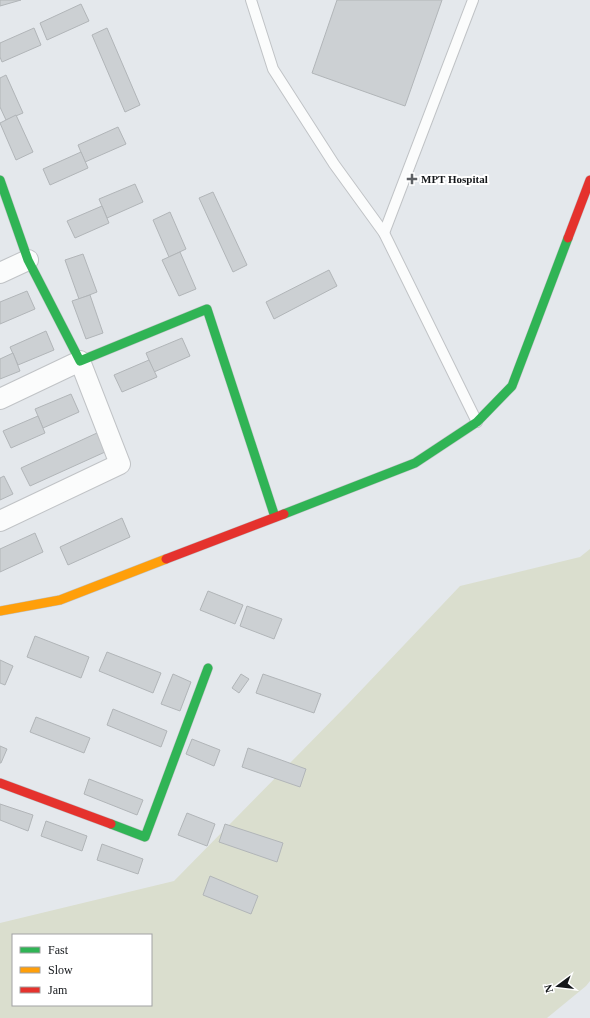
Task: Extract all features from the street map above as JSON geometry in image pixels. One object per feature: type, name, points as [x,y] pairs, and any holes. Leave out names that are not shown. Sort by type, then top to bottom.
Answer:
[{"type":"street","points":[[0,180],[28,260],[80,361],[120,464],[0,521]]},
{"type":"street","points":[[0,611],[60,600],[415,463],[477,422],[512,386],[590,180]]},
{"type":"street","points":[[0,273],[28,260]]},
{"type":"street","points":[[0,399],[80,361],[207,309],[275,517]]},
{"type":"street","points":[[0,783],[144,836],[208,668]]},
{"type":"lane","points":[[251,0],[273,69],[334,164],[384,233],[477,422]]},
{"type":"lane","points":[[384,233],[473,0]]},
{"type":"green space","points":[[590,549],[590,981],[586,986],[547,1018],[0,1018],[0,923],[174,881],[348,704],[460,586],[580,557]]},
{"type":"building","points":[[0,0],[21,0],[0,6]]},
{"type":"building","points":[[337,0],[442,0],[405,106],[312,73]]},
{"type":"building","points":[[81,4],[89,21],[47,40],[40,23]]},
{"type":"building","points":[[34,28],[41,45],[2,62],[0,57],[0,43]]},
{"type":"building","points":[[107,28],[140,105],[125,112],[92,35]]},
{"type":"building","points":[[6,75],[23,113],[6,120],[0,107],[0,78]]},
{"type":"building","points":[[16,115],[33,152],[16,160],[0,123]]},
{"type":"building","points":[[118,127],[126,144],[85,162],[78,145]]},
{"type":"building","points":[[81,152],[88,168],[50,185],[43,169]]},
{"type":"building","points":[[135,184],[143,202],[107,218],[99,199]]},
{"type":"building","points":[[213,192],[247,265],[233,272],[199,198]]},
{"type":"building","points":[[102,206],[109,223],[75,238],[67,221]]},
{"type":"building","points":[[170,212],[186,249],[169,257],[153,220]]},
{"type":"building","points":[[180,252],[196,289],[179,296],[162,260]]},
{"type":"building","points":[[83,254],[97,292],[79,299],[65,260]]},
{"type":"building","points":[[329,270],[337,286],[274,319],[266,302]]},
{"type":"building","points":[[27,291],[35,309],[0,324],[0,302]]},
{"type":"building","points":[[90,295],[103,333],[86,339],[72,301]]},
{"type":"building","points":[[46,331],[54,350],[18,365],[10,347]]},
{"type":"building","points":[[182,338],[190,356],[154,372],[146,353]]},
{"type":"building","points":[[13,353],[20,371],[0,379],[0,359]]},
{"type":"building","points":[[149,360],[157,377],[122,392],[114,375]]},
{"type":"building","points":[[71,394],[79,412],[43,428],[35,409]]},
{"type":"building","points":[[38,416],[45,433],[11,448],[3,431]]},
{"type":"building","points":[[97,433],[105,452],[30,486],[21,468]]},
{"type":"building","points":[[4,476],[13,494],[0,500],[0,478]]},
{"type":"building","points":[[122,518],[130,537],[68,565],[60,547]]},
{"type":"building","points":[[35,533],[43,552],[0,572],[0,549]]},
{"type":"building","points":[[208,591],[243,605],[235,624],[200,610]]},
{"type":"building","points":[[247,606],[282,619],[274,639],[240,626]]},
{"type":"building","points":[[35,636],[89,657],[81,678],[27,657]]},
{"type":"building","points":[[107,652],[161,673],[153,693],[99,671]]},
{"type":"building","points":[[0,660],[13,666],[5,685],[0,683]]},
{"type":"building","points":[[173,674],[191,682],[180,711],[161,704]]},
{"type":"building","points":[[241,674],[249,679],[239,693],[232,688]]},
{"type":"building","points":[[263,674],[321,694],[314,713],[256,693]]},
{"type":"building","points":[[113,709],[167,731],[161,747],[107,725]]},
{"type":"building","points":[[36,717],[90,738],[84,753],[30,732]]},
{"type":"building","points":[[192,739],[220,750],[214,766],[186,754]]},
{"type":"building","points":[[0,746],[7,749],[1,763],[0,763]]},
{"type":"building","points":[[248,748],[306,769],[300,787],[242,767]]},
{"type":"building","points":[[89,779],[143,800],[137,815],[84,794]]},
{"type":"building","points":[[0,804],[33,815],[28,831],[0,820]]},
{"type":"building","points":[[187,813],[215,824],[207,846],[178,835]]},
{"type":"building","points":[[46,821],[87,836],[82,851],[41,836]]},
{"type":"building","points":[[225,824],[283,843],[277,862],[219,842]]},
{"type":"building","points":[[102,844],[143,859],[138,874],[97,860]]},
{"type":"building","points":[[210,876],[258,896],[251,914],[203,895]]},
{"type":"traffic: fast","points":[[0,180],[28,260],[80,361],[207,309],[275,517]]},
{"type":"traffic: fast","points":[[284,514],[415,463],[477,422],[512,386],[568,238]]},
{"type":"traffic: fast","points":[[111,824],[145,837],[208,668]]},
{"type":"traffic: slow","points":[[0,611],[60,600],[166,559]]},
{"type":"traffic: jam","points":[[568,238],[590,180]]},
{"type":"traffic: jam","points":[[166,559],[284,514]]},
{"type":"traffic: jam","points":[[0,783],[111,824]]},
{"type":"place","name":"MPT Hospital","points":[[412,179]]}]
